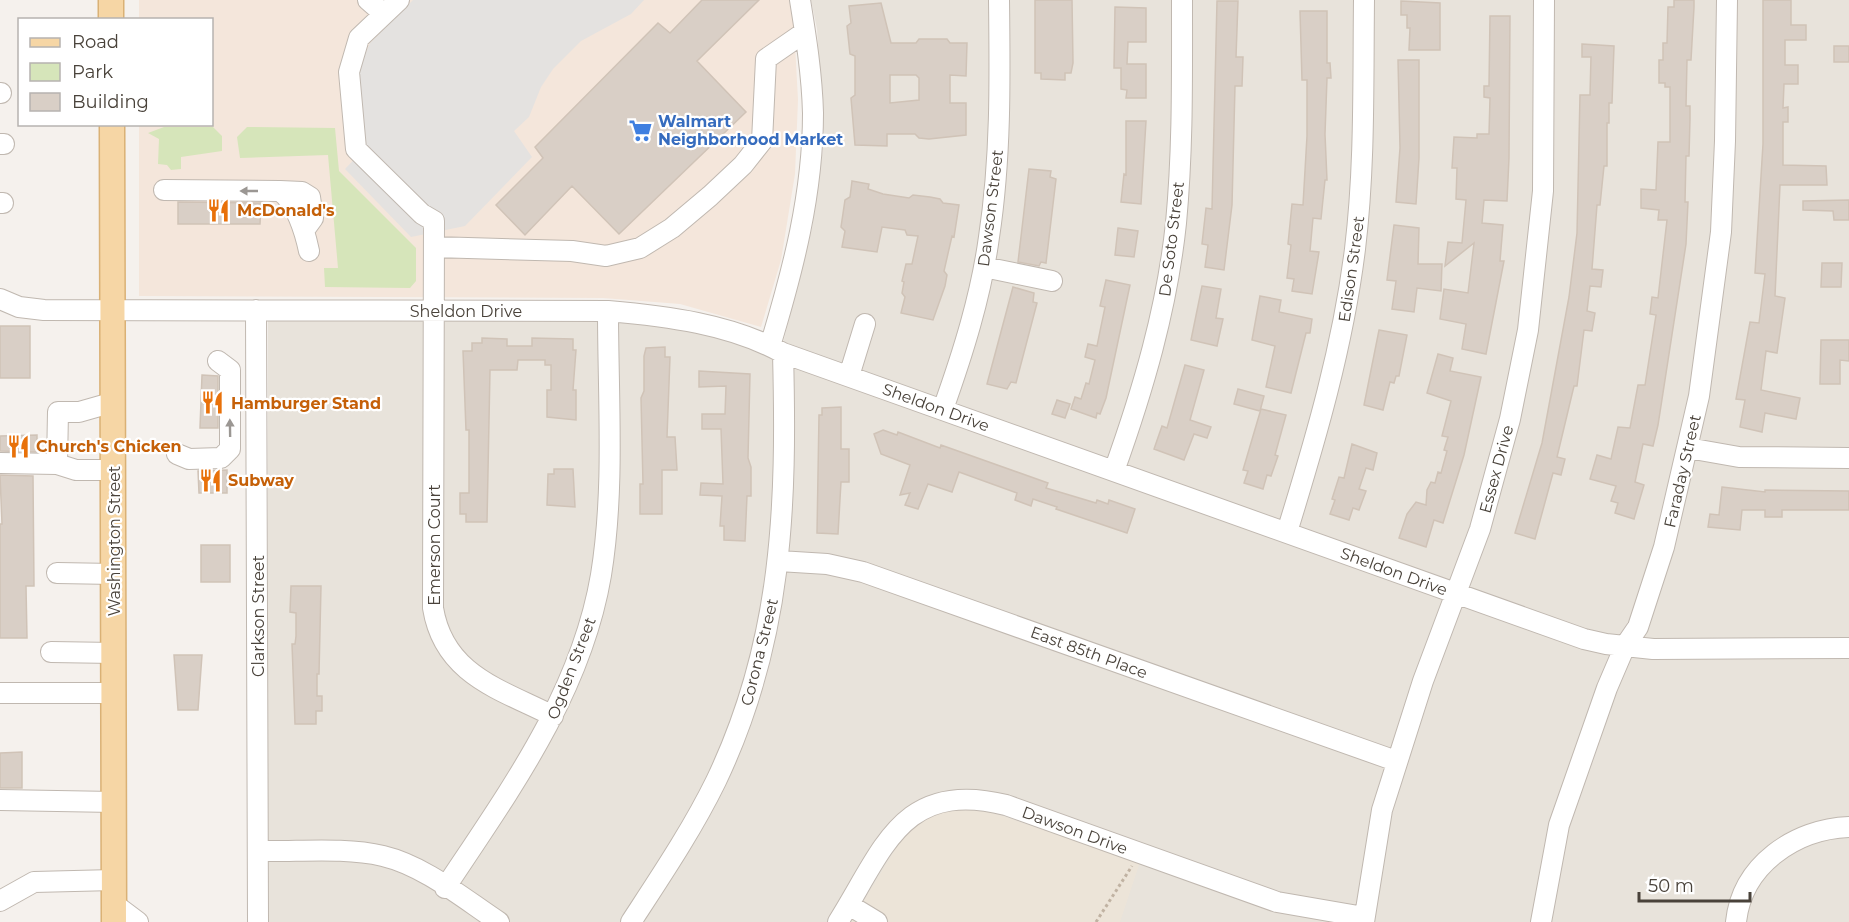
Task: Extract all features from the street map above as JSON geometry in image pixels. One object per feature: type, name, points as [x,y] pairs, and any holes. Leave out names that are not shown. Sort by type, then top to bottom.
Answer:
[{"type":"main road","points":[[111,0],[111,18]]},
{"type":"main road","name":"Washington Street","points":[[112,126],[114,902]]},
{"type":"street","points":[[368,0],[384,15]]},
{"type":"street","name":"Emerson Court","points":[[399,0],[359,38],[349,72],[356,149],[422,214],[434,221],[433,608],[436,624],[449,652],[471,674],[554,716]]},
{"type":"street","name":"Corona Street","points":[[632,922],[697,817],[730,749],[761,659],[773,605],[782,515],[777,350],[807,194],[813,113],[800,0]]},
{"type":"street","name":"Dawson Street","points":[[943,409],[959,365],[984,267],[995,189],[1000,113],[999,0]]},
{"type":"street","name":"De Soto Street","points":[[1114,471],[1139,403],[1152,356],[1175,225],[1180,162],[1182,0]]},
{"type":"street","name":"Edison Street","points":[[1287,532],[1321,423],[1335,366],[1355,249],[1363,137],[1364,0]]},
{"type":"street","name":"Essex Drive","points":[[1364,919],[1375,842],[1396,761],[1492,490],[1510,419],[1528,330],[1543,191],[1544,0]]},
{"type":"street","name":"Faraday Street","points":[[1541,922],[1547,880],[1560,825],[1577,770],[1625,646],[1638,627],[1660,557],[1688,448],[1711,322],[1721,232],[1727,0]]},
{"type":"street","points":[[434,247],[572,251],[606,256],[640,248],[672,228],[743,165],[762,141],[766,59],[805,32]]},
{"type":"street","points":[[164,190],[280,191],[290,198],[296,216],[305,229],[309,251]]},
{"type":"street","points":[[984,267],[1052,280]]},
{"type":"street","name":"Sheldon Drive","points":[[0,299],[19,307],[44,310],[608,311],[693,322],[943,409],[1584,639],[1653,649],[1849,648]]},
{"type":"street","name":"Clarkson Street","points":[[256,310],[258,922]]},
{"type":"street","name":"Ogden Street","points":[[446,888],[518,778],[554,716],[585,638],[601,576],[608,492],[608,311]]},
{"type":"street","points":[[849,376],[865,324]]},
{"type":"street","points":[[177,454],[189,459],[221,458],[230,449],[230,370],[218,361]]},
{"type":"street","points":[[57,464],[58,412],[79,412],[114,402]]},
{"type":"street","points":[[1688,448],[1739,457],[1849,458]]},
{"type":"street","points":[[0,463],[57,464],[76,470],[114,470]]},
{"type":"street","name":"East 85th Place","points":[[779,561],[827,564],[863,572],[1396,761]]},
{"type":"street","points":[[57,573],[114,574]]},
{"type":"street","points":[[51,652],[114,653]]},
{"type":"street","points":[[0,693],[114,693]]},
{"type":"street","name":"Dawson Drive","points":[[838,922],[886,841],[900,824],[919,810],[954,799],[979,799],[1006,805],[1277,902],[1364,919]]},
{"type":"street","points":[[0,800],[114,802]]},
{"type":"street","points":[[1736,922],[1747,887],[1755,873],[1779,849],[1808,834],[1849,827]]},
{"type":"street","points":[[259,851],[354,853],[382,856],[410,866],[499,922]]},
{"type":"street","points":[[0,901],[34,882],[114,902],[138,922]]},
{"type":"street","points":[[849,904],[877,922]]},
{"type":"path","points":[[1096,922],[1140,854]]},
{"type":"shaded area","points":[[139,0],[789,0],[794,25],[798,100],[795,174],[781,260],[761,327],[680,304],[603,298],[139,296],[139,126],[213,126],[213,18],[139,18]]},
{"type":"shaded area","points":[[413,0],[644,0],[631,14],[581,41],[553,69],[541,87],[529,117],[514,131],[532,157],[465,226],[411,237],[345,169],[366,147],[359,78],[361,63],[370,43]]},
{"type":"shaded area","points":[[811,0],[1849,0],[1849,922],[268,922],[268,321],[666,315],[783,343],[812,228],[824,141],[817,29]]},
{"type":"shaded area","points":[[950,807],[975,807],[1140,862],[1120,922],[851,922],[904,835],[926,817]]},
{"type":"green space","points":[[164,127],[213,127],[222,136],[222,151],[181,157],[181,169],[171,170],[167,165],[158,164],[159,139],[148,133]]},
{"type":"green space","points":[[247,127],[335,128],[339,171],[416,248],[416,281],[410,288],[325,287],[324,268],[338,268],[328,155],[240,158],[237,137]]},
{"type":"building","name":"Walmart Neighborhood Market","points":[[702,0],[759,0],[697,61],[746,112],[619,234],[572,186],[525,235],[496,205],[543,158],[535,147],[658,23],[670,33]]},
{"type":"building","points":[[1035,0],[1072,0],[1073,63],[1071,73],[1065,73],[1065,80],[1041,79],[1041,73],[1035,73]]},
{"type":"building","points":[[1674,0],[1694,0],[1691,60],[1687,60],[1686,106],[1690,106],[1690,119],[1689,156],[1686,156],[1685,202],[1688,202],[1686,244],[1658,425],[1653,446],[1643,444],[1635,482],[1644,485],[1634,519],[1615,513],[1618,503],[1611,501],[1616,486],[1590,479],[1597,455],[1611,459],[1618,427],[1630,428],[1638,385],[1645,385],[1656,315],[1650,314],[1652,297],[1658,298],[1667,220],[1658,220],[1659,210],[1641,208],[1641,189],[1656,190],[1658,142],[1670,142],[1670,87],[1665,87],[1665,83],[1659,83],[1659,60],[1663,60],[1663,43],[1667,43],[1668,7],[1674,7]]},
{"type":"building","points":[[1763,0],[1791,0],[1791,25],[1806,25],[1806,40],[1785,40],[1785,65],[1798,65],[1798,84],[1784,84],[1783,108],[1788,107],[1788,122],[1783,122],[1783,165],[1826,166],[1827,185],[1780,185],[1775,296],[1785,298],[1777,353],[1766,351],[1761,390],[1800,398],[1796,419],[1765,413],[1762,432],[1740,427],[1745,400],[1736,399],[1750,322],[1759,323],[1765,274],[1755,273],[1763,144]]},
{"type":"building","points":[[1217,1],[1238,1],[1236,57],[1243,57],[1242,86],[1235,86],[1232,205],[1224,270],[1205,267],[1208,245],[1202,244],[1206,208],[1212,209]]},
{"type":"building","points":[[1401,1],[1440,3],[1440,50],[1409,50],[1410,28],[1407,28],[1407,15],[1401,15]]},
{"type":"building","points":[[881,3],[891,43],[916,43],[919,39],[947,39],[950,43],[967,43],[966,76],[950,75],[950,103],[966,103],[966,135],[929,139],[919,138],[915,134],[887,134],[887,146],[855,145],[851,98],[855,95],[855,56],[850,54],[847,26],[851,23],[849,6]],"holes":[[[890,75],[916,75],[919,78],[919,100],[890,103]]]},
{"type":"building","points":[[1115,7],[1146,8],[1146,42],[1128,42],[1127,64],[1146,64],[1146,98],[1126,98],[1127,90],[1121,89],[1121,68],[1114,68]]},
{"type":"building","points":[[1300,11],[1327,11],[1327,63],[1330,63],[1331,78],[1327,78],[1325,134],[1327,180],[1325,180],[1321,219],[1313,218],[1310,251],[1319,252],[1312,294],[1292,291],[1294,279],[1287,278],[1292,204],[1303,205],[1307,136],[1307,80],[1302,80]]},
{"type":"building","points":[[1490,16],[1510,16],[1509,158],[1507,201],[1484,200],[1482,223],[1503,225],[1500,261],[1504,261],[1486,354],[1462,349],[1466,324],[1440,319],[1444,289],[1468,293],[1474,243],[1445,266],[1448,242],[1462,243],[1466,200],[1456,199],[1457,168],[1452,168],[1454,137],[1477,138],[1477,134],[1489,134],[1490,98],[1484,97],[1484,86],[1489,86]]},
{"type":"building","points":[[1582,44],[1614,46],[1612,103],[1609,103],[1609,123],[1607,123],[1607,166],[1604,166],[1600,205],[1597,205],[1592,269],[1603,270],[1601,287],[1590,286],[1587,311],[1595,313],[1592,331],[1584,330],[1577,386],[1574,386],[1557,457],[1565,459],[1561,475],[1553,473],[1535,539],[1515,533],[1542,443],[1569,297],[1577,233],[1580,95],[1590,95],[1591,57],[1582,57]]},
{"type":"building","points":[[1834,46],[1849,46],[1849,62],[1834,62]]},
{"type":"building","points":[[1398,60],[1419,60],[1419,158],[1416,204],[1396,202],[1400,148]]},
{"type":"building","points":[[1126,121],[1146,121],[1141,204],[1121,202],[1124,174],[1126,175]]},
{"type":"building","points":[[1029,169],[1051,171],[1050,177],[1056,179],[1046,263],[1041,262],[1039,266],[1018,262]]},
{"type":"building","points":[[852,181],[869,184],[868,189],[883,194],[909,198],[913,195],[930,197],[940,199],[943,203],[959,205],[954,237],[952,236],[944,271],[947,275],[945,286],[933,320],[901,313],[905,297],[902,293],[904,282],[902,281],[906,264],[912,264],[918,236],[907,235],[905,230],[882,227],[877,252],[842,247],[845,231],[841,227],[845,200],[850,197]]},
{"type":"building","points":[[1849,200],[1849,220],[1834,220],[1833,211],[1803,210],[1803,201]]},
{"type":"building","name":"McDonald's","points":[[178,202],[261,203],[260,224],[178,224]]},
{"type":"building","points":[[1394,225],[1419,228],[1418,264],[1442,264],[1441,291],[1417,288],[1414,312],[1392,309],[1396,281],[1387,280]]},
{"type":"building","points":[[1118,228],[1138,231],[1134,257],[1115,255]]},
{"type":"building","points":[[1822,263],[1842,263],[1841,287],[1821,287]]},
{"type":"building","points":[[1106,280],[1130,285],[1106,398],[1096,418],[1071,409],[1075,397],[1081,399],[1086,383],[1089,384],[1095,360],[1085,357],[1088,344],[1097,346],[1105,307],[1100,306]]},
{"type":"building","points":[[1202,286],[1221,289],[1216,318],[1223,319],[1217,346],[1191,340]]},
{"type":"building","points":[[1013,287],[1034,293],[1033,302],[1037,303],[1016,383],[1011,382],[1007,389],[987,384]]},
{"type":"building","points":[[1260,296],[1281,300],[1279,312],[1312,319],[1310,333],[1306,333],[1291,393],[1266,387],[1275,346],[1252,340]]},
{"type":"building","points":[[0,326],[30,326],[30,378],[0,378]]},
{"type":"building","points":[[1379,330],[1407,335],[1399,376],[1396,376],[1394,383],[1390,382],[1383,410],[1364,405]]},
{"type":"building","points":[[482,338],[507,339],[507,346],[532,346],[532,338],[573,339],[573,350],[576,350],[573,390],[576,390],[576,420],[547,417],[547,390],[551,390],[551,365],[545,365],[545,360],[518,360],[517,370],[490,370],[487,522],[466,522],[466,514],[460,514],[460,493],[469,493],[469,430],[466,430],[463,351],[472,351],[472,343],[482,343]]},
{"type":"building","points":[[1821,340],[1849,340],[1849,361],[1840,360],[1840,384],[1820,384]]},
{"type":"building","points":[[665,347],[665,357],[670,357],[667,437],[675,437],[677,470],[662,470],[662,514],[640,514],[640,484],[643,484],[641,398],[644,391],[644,356],[646,348]]},
{"type":"building","points":[[1438,354],[1453,358],[1450,371],[1481,377],[1464,455],[1443,523],[1434,520],[1426,547],[1399,538],[1407,514],[1416,502],[1426,505],[1427,490],[1431,482],[1435,483],[1438,472],[1441,473],[1447,451],[1444,450],[1448,437],[1442,436],[1451,401],[1427,393]]},
{"type":"building","points":[[1185,365],[1204,370],[1190,420],[1211,427],[1207,438],[1194,434],[1184,460],[1154,449],[1162,426],[1167,428]]},
{"type":"building","points":[[699,371],[750,374],[748,458],[751,467],[751,496],[747,496],[745,541],[724,540],[724,526],[720,526],[722,496],[700,495],[701,483],[723,484],[721,429],[702,429],[702,414],[725,414],[726,386],[699,387]]},
{"type":"building","points":[[202,375],[218,376],[218,428],[200,428]]},
{"type":"building","points":[[1238,389],[1264,396],[1260,411],[1234,404]]},
{"type":"building","points":[[1057,400],[1070,404],[1065,418],[1052,414]]},
{"type":"building","points":[[841,407],[841,449],[849,449],[849,482],[841,482],[838,534],[817,533],[819,415],[822,415],[822,408]]},
{"type":"building","points":[[1261,409],[1286,415],[1275,455],[1278,456],[1271,476],[1267,475],[1263,489],[1244,483],[1248,471],[1243,470]]},
{"type":"building","points":[[883,430],[897,435],[898,432],[940,448],[941,445],[1048,483],[1046,488],[1096,503],[1097,500],[1108,504],[1109,500],[1135,509],[1127,533],[1033,499],[1031,506],[1015,500],[1017,493],[959,472],[952,492],[928,484],[918,509],[905,505],[910,493],[900,495],[910,465],[881,454],[874,434]]},
{"type":"building","name":"Church's Chicken","points":[[37,435],[37,452],[0,451],[0,436]]},
{"type":"building","points":[[1352,444],[1377,453],[1373,470],[1366,468],[1359,489],[1366,491],[1359,510],[1353,508],[1349,520],[1330,514],[1335,500],[1332,499],[1339,477],[1344,478]]},
{"type":"building","points":[[554,469],[573,469],[575,507],[547,505],[548,474],[554,474]]},
{"type":"building","points":[[227,470],[227,493],[199,493],[198,471]]},
{"type":"building","points":[[0,475],[33,476],[34,586],[26,586],[27,638],[0,638],[0,524],[2,524]]},
{"type":"building","points":[[1722,487],[1765,492],[1765,490],[1849,491],[1849,510],[1782,510],[1782,517],[1765,517],[1765,510],[1742,510],[1740,530],[1708,527],[1710,514],[1719,515]]},
{"type":"building","points":[[201,545],[230,545],[230,582],[201,582]]},
{"type":"building","points":[[291,586],[321,586],[317,696],[322,696],[322,711],[316,711],[316,724],[295,724],[292,644],[295,644],[296,613],[290,612]]},
{"type":"building","points":[[174,655],[202,655],[198,710],[178,710]]},
{"type":"building","points":[[22,752],[22,788],[0,788],[0,753]]},
{"type":"place","name":"Walmart Neighborhood Market","points":[[640,130]]},
{"type":"place","name":"McDonald's","points":[[219,210]]},
{"type":"place","name":"Hamburger Stand","points":[[213,403]]},
{"type":"place","name":"Church's Chicken","points":[[18,446]]},
{"type":"place","name":"Subway","points":[[210,480]]}]
